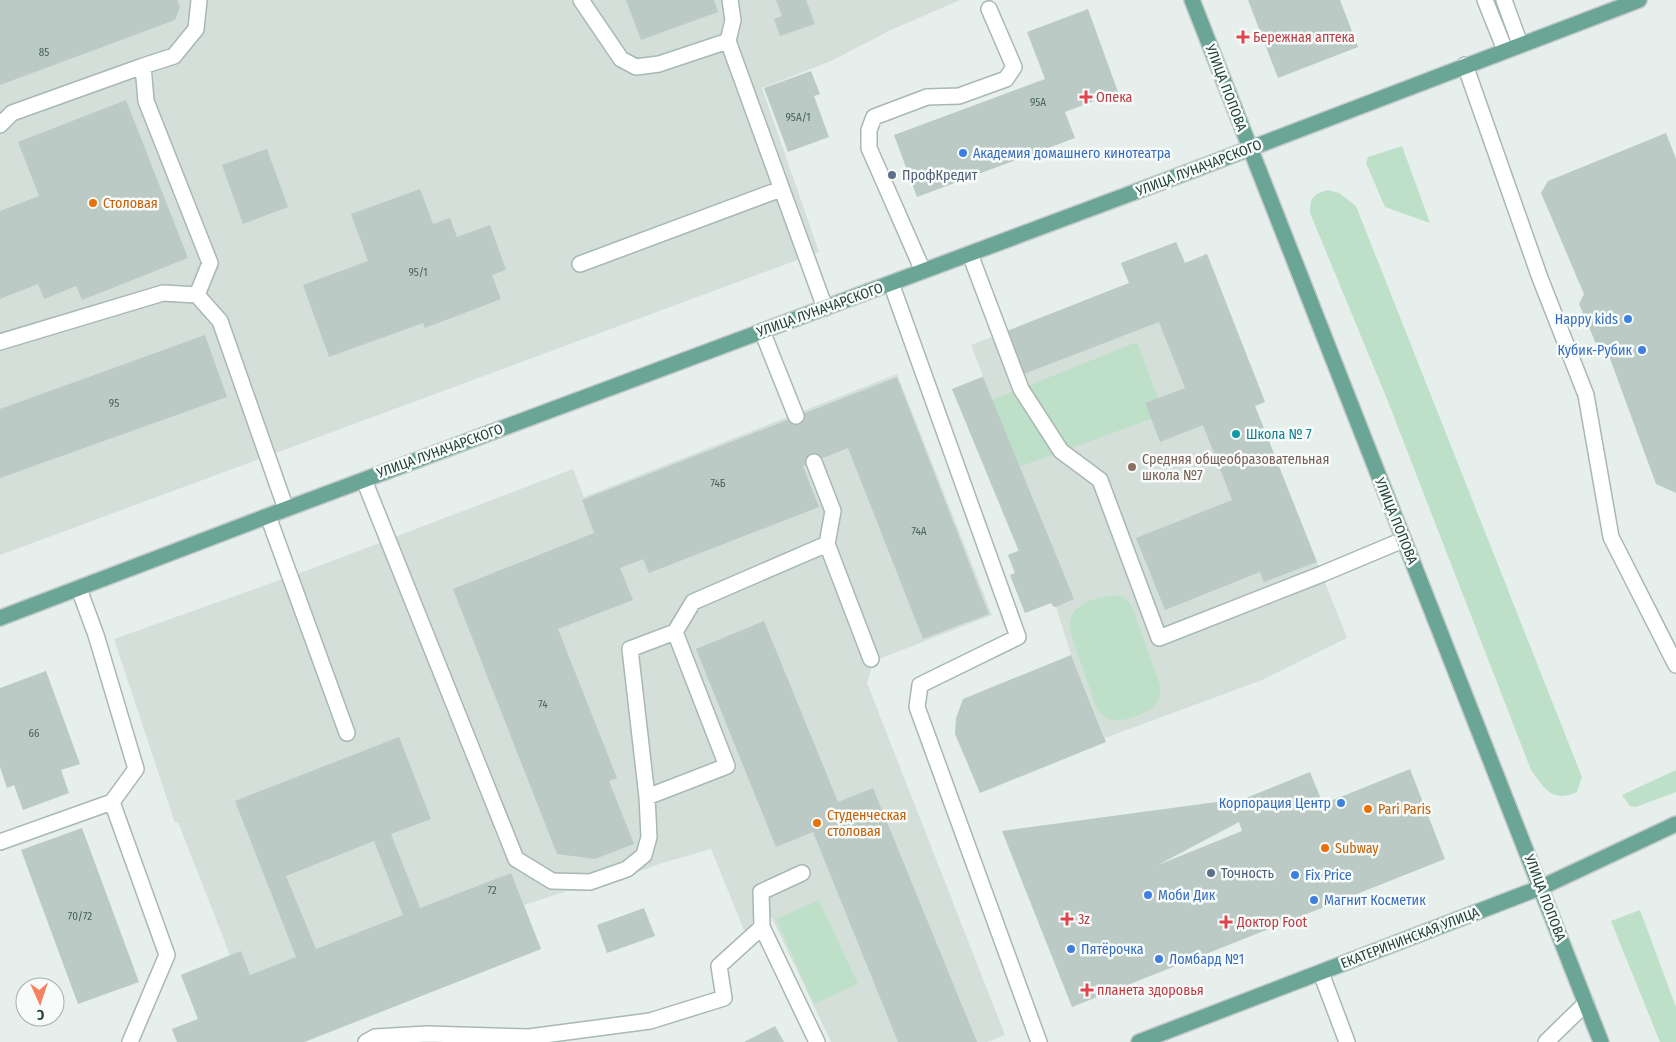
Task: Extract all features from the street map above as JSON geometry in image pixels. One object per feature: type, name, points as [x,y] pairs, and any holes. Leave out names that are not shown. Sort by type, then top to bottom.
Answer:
[{"type":"main road","name":"УЛИЦА ПОПОВА","points":[[1192,0],[1403,540],[1542,887],[1601,1042]]},
{"type":"main road","name":"УЛИЦА ЛУНАЧАРСКОГО","points":[[0,618],[286,509],[970,254],[1639,0]]},
{"type":"main road","name":"ЕКАТЕРИНИНСКАЯ УЛИЦА","points":[[1139,1042],[1542,887],[1676,824]]},
{"type":"lane","points":[[0,125],[12,113],[174,56],[196,28],[198,0]]},
{"type":"lane","points":[[581,0],[621,59],[636,67],[659,64],[728,41]]},
{"type":"lane","points":[[730,0],[733,20],[728,41],[825,308]]},
{"type":"lane","points":[[1485,0],[1504,50]]},
{"type":"lane","points":[[1504,0],[1520,44]]},
{"type":"lane","points":[[923,271],[869,148],[868,130],[874,117],[928,97],[959,96],[1006,79],[1014,67],[989,9]]},
{"type":"lane","points":[[143,66],[146,101],[210,263],[197,295]]},
{"type":"lane","points":[[1465,66],[1540,278],[1586,395],[1611,537],[1676,665]]},
{"type":"lane","points":[[580,264],[781,189]]},
{"type":"lane","points":[[970,254],[1021,388],[1061,451],[1100,480],[1159,638],[1403,540]]},
{"type":"lane","points":[[891,283],[1018,637],[920,685],[917,707],[1040,1042]]},
{"type":"lane","points":[[0,342],[163,293],[197,295],[220,321],[286,509]]},
{"type":"lane","points":[[762,331],[796,416]]},
{"type":"lane","points":[[814,462],[833,511],[827,544],[871,659]]},
{"type":"lane","points":[[364,480],[516,859],[552,881],[590,882],[627,869],[644,855],[649,837],[648,797],[630,649],[675,632],[693,602],[827,544]]},
{"type":"lane","points":[[268,516],[347,733]]},
{"type":"lane","points":[[0,842],[112,802],[136,769],[96,635],[79,589]]},
{"type":"lane","points":[[648,797],[727,766],[675,632]]},
{"type":"lane","points":[[112,802],[167,954],[130,1042]]},
{"type":"lane","points":[[802,874],[761,892],[762,927],[817,1042]]},
{"type":"lane","points":[[366,1042],[375,1037],[427,1034],[529,1037],[650,1021],[724,998],[719,966],[762,927]]},
{"type":"lane","points":[[1321,972],[1347,1042]]},
{"type":"lane","points":[[1546,1042],[1586,1003]]},
{"type":"shaded area","points":[[0,0],[960,0],[891,30],[831,61],[762,88],[819,252],[0,555]]},
{"type":"shaded area","name":"Средняя общеобразовательная школа №7","points":[[1176,242],[1185,263],[1207,254],[1265,402],[1255,406],[1347,638],[1262,680],[1105,738],[1071,655],[1056,607],[1051,603],[1025,613],[1010,575],[1015,573],[1008,555],[1018,550],[952,389],[983,376],[971,345],[1129,283],[1121,263]]},
{"type":"shaded area","points":[[897,374],[992,615],[874,661],[867,683],[1005,1035],[987,1042],[831,1042],[772,918],[744,930],[711,849],[659,864],[591,890],[567,891],[524,905],[541,949],[305,1042],[177,1042],[172,1029],[198,1019],[181,975],[230,955],[178,822],[175,823],[114,639],[311,569],[573,469],[584,497]]},
{"type":"green space","points":[[1402,146],[1430,223],[1385,207],[1366,163],[1368,157]]},
{"type":"green space","points":[[1328,190],[1339,193],[1356,206],[1582,777],[1577,792],[1561,796],[1555,795],[1545,788],[1531,770],[1387,399],[1310,213],[1310,204],[1313,197]]},
{"type":"green space","points":[[1137,342],[1158,398],[1145,403],[1151,419],[1019,467],[992,400]]},
{"type":"green space","points":[[1120,595],[1129,602],[1133,609],[1160,685],[1160,690],[1157,702],[1152,708],[1131,718],[1116,720],[1104,717],[1096,707],[1070,631],[1070,621],[1078,607],[1085,603],[1102,597]]},
{"type":"green space","points":[[1676,770],[1676,792],[1636,807],[1630,806],[1622,795]]},
{"type":"green space","points":[[819,900],[858,984],[814,1004],[776,919]]},
{"type":"green space","points":[[1640,910],[1676,1007],[1676,1042],[1660,1042],[1611,921]]},
{"type":"building","points":[[0,0],[177,0],[180,7],[175,20],[0,85]]},
{"type":"building","points":[[626,0],[714,0],[718,12],[641,40]]},
{"type":"building","points":[[776,0],[806,0],[815,24],[780,36],[774,19],[782,16]]},
{"type":"building","points":[[1248,0],[1340,0],[1358,47],[1278,78]]},
{"type":"building","points":[[1088,9],[1118,92],[1065,112],[1075,138],[917,197],[894,135],[1045,79],[1027,32]]},
{"type":"building","points":[[811,71],[820,94],[814,96],[829,137],[788,152],[764,88]]},
{"type":"building","name":"Стoловая","points":[[126,100],[188,258],[82,300],[76,286],[44,299],[38,284],[0,299],[0,211],[39,196],[18,142]]},
{"type":"building","points":[[1666,133],[1676,159],[1676,493],[1656,484],[1605,345],[1597,346],[1579,304],[1584,294],[1541,193],[1548,181]]},
{"type":"building","points":[[267,149],[288,207],[243,224],[222,165]]},
{"type":"building","points":[[420,189],[433,224],[450,218],[457,237],[490,225],[506,270],[492,275],[501,299],[425,328],[423,323],[329,357],[303,285],[368,261],[351,214]]},
{"type":"building","name":"Школа № 7","points":[[1176,242],[1185,263],[1207,254],[1265,402],[1255,406],[1317,562],[1264,582],[1260,572],[1165,610],[1136,538],[1232,500],[1203,425],[1160,442],[1145,403],[1185,388],[1159,322],[1024,374],[1007,331],[1129,283],[1121,263]]},
{"type":"building","points":[[205,335],[227,397],[0,478],[0,409]]},
{"type":"building","points":[[897,377],[989,614],[923,639],[848,448],[803,466],[819,507],[649,573],[643,559],[620,568],[633,600],[558,629],[617,778],[609,781],[634,844],[595,859],[557,854],[453,589],[594,533],[582,500]]},
{"type":"building","points":[[983,377],[1074,599],[1056,607],[1051,603],[1025,613],[1010,575],[1015,573],[1008,555],[1019,551],[952,389]]},
{"type":"building","points":[[764,621],[838,802],[873,788],[977,1042],[898,1042],[813,832],[776,847],[696,649]]},
{"type":"building","points":[[1071,655],[1106,742],[980,793],[955,734],[956,718],[963,699]]},
{"type":"building","points":[[46,671],[80,764],[61,770],[69,793],[23,810],[14,785],[7,788],[0,767],[0,688]]},
{"type":"building","points":[[399,737],[431,819],[391,834],[420,908],[511,873],[541,949],[304,1042],[177,1042],[172,1029],[198,1019],[181,975],[241,951],[250,975],[296,957],[235,801]],"holes":[[[374,841],[403,915],[316,949],[286,876]]]},
{"type":"building","name":"Моби Дик","points":[[1410,769],[1445,859],[1072,1007],[1002,831],[1246,798],[1310,772],[1323,804]],"holes":[[[1239,822],[1242,831],[1158,865]]]},
{"type":"building","points":[[82,828],[139,982],[78,1004],[21,850]]},
{"type":"building","points":[[644,908],[655,936],[607,953],[597,925]]},
{"type":"building","points":[[775,1026],[784,1042],[744,1042]]},
{"type":"place","name":"Бережная аптека","points":[[1243,37]]},
{"type":"place","name":"Опека","points":[[1086,97]]},
{"type":"place","name":"Академия домашнего кинотеатра","points":[[963,153]]},
{"type":"place","name":"ПрофКредит","points":[[892,175]]},
{"type":"place","name":"Стoловая","points":[[93,203]]},
{"type":"place","name":"Happy kids","points":[[1628,319]]},
{"type":"place","name":"Кубик-Рубик","points":[[1642,350]]},
{"type":"place","name":"Школа № 7","points":[[1236,434]]},
{"type":"place","name":"Средняя общеобразовательная школа №7","points":[[1132,467]]},
{"type":"place","name":"Корпорация Центр","points":[[1341,803]]},
{"type":"place","name":"Pari Paris","points":[[1368,809]]},
{"type":"place","name":"Студенческая столовая","points":[[817,823]]},
{"type":"place","name":"Subway","points":[[1325,848]]},
{"type":"place","name":"Точность","points":[[1211,873]]},
{"type":"place","name":"Fix Price","points":[[1295,875]]},
{"type":"place","name":"Моби Дик","points":[[1148,895]]},
{"type":"place","name":"Магнит Косметик","points":[[1314,900]]},
{"type":"place","name":"3z","points":[[1067,919]]},
{"type":"place","name":"Доктор Foot","points":[[1226,922]]},
{"type":"place","name":"Пятёрочка","points":[[1071,949]]},
{"type":"place","name":"Ломбард №1","points":[[1159,959]]},
{"type":"place","name":"планета здоровья","points":[[1087,990]]}]
